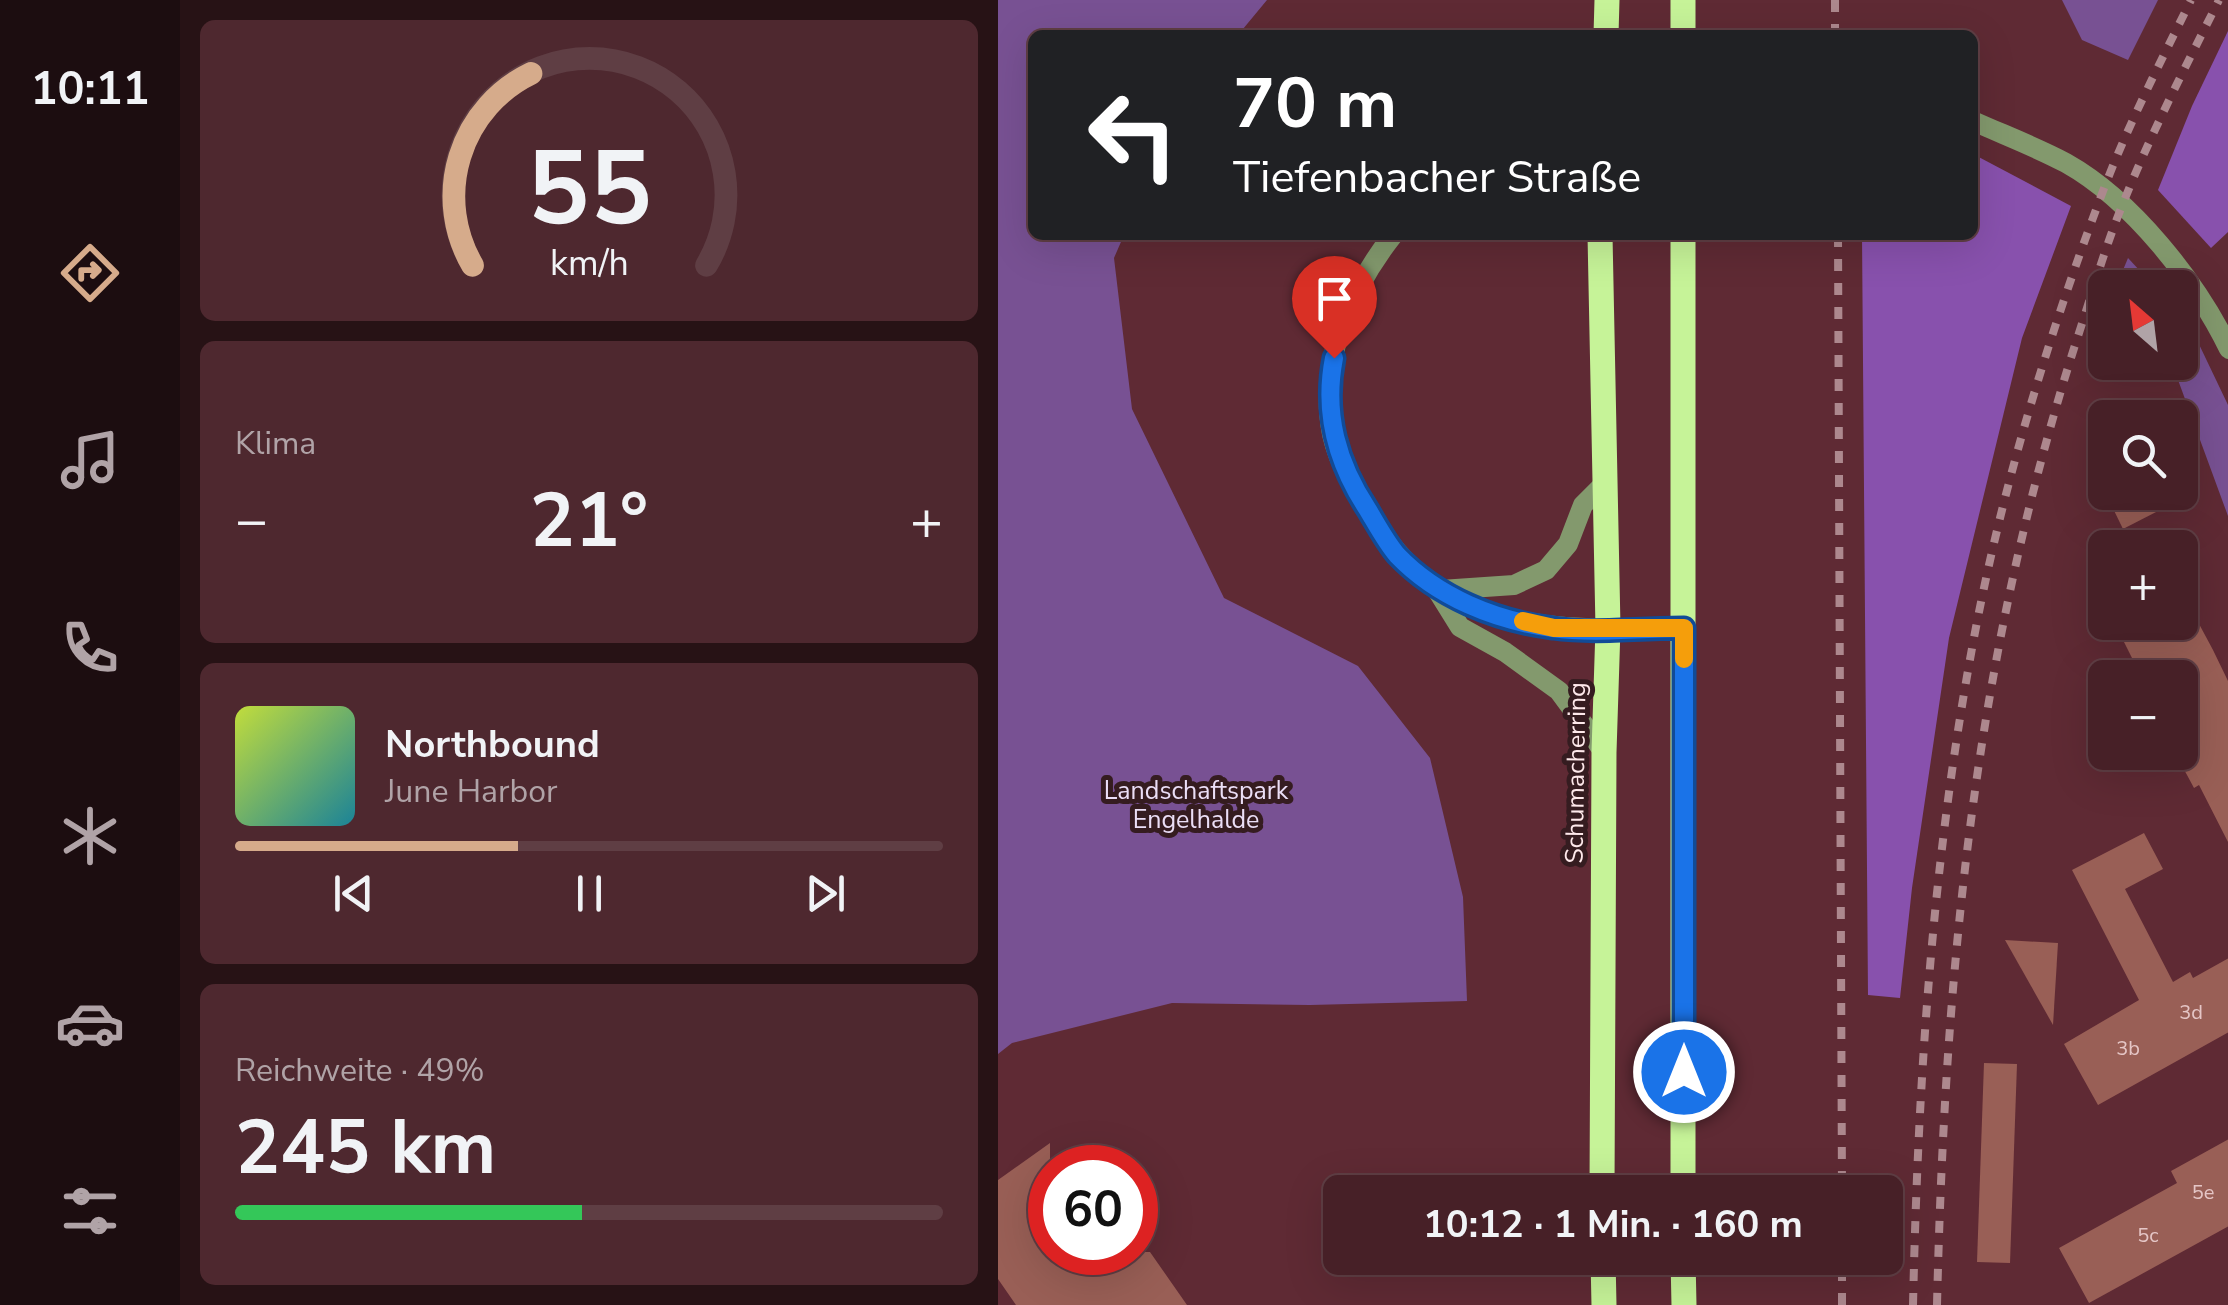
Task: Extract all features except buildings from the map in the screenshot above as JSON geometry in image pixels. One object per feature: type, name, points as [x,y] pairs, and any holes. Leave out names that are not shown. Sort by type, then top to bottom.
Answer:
[{"type":"main road","points":[[1606,0],[1606,30]]},
{"type":"main road","points":[[1683,0],[1683,30]]},
{"type":"main road","name":"Schumacherring","points":[[1600,240],[1608,628],[1602,1175]]},
{"type":"main road","points":[[1683,240],[1683,1175]]},
{"type":"main road","points":[[1603,1275],[1604,1305]]},
{"type":"main road","points":[[1684,1275],[1684,1305]]},
{"type":"street","points":[[1978,123],[2068,164],[2114,200],[2157,240],[2194,285],[2228,349]]},
{"type":"street","points":[[1389,240],[1370,264],[1338,332],[1329,384],[1332,435],[1352,486],[1396,554],[1437,590],[1481,610],[1554,628],[1684,628]]},
{"type":"street","points":[[1437,590],[1514,585],[1546,570],[1568,544],[1583,505],[1604,484]]},
{"type":"street","points":[[1437,590],[1460,627],[1505,652],[1559,691],[1604,752]]},
{"type":"green space","name":"Landschaftspark Engelhalde","points":[[998,0],[1267,0],[1242,30],[1028,30],[1028,240],[1122,240],[1114,258],[1132,409],[1224,598],[1358,666],[1430,758],[1463,897],[1467,1001],[1172,1003],[1012,1043],[998,1054]]},
{"type":"green space","points":[[2062,0],[2158,0],[2128,60],[2082,40]]},
{"type":"green space","points":[[2128,258],[2139,270],[2123,270]]},
{"type":"green space","points":[[2198,342],[2228,405],[2228,516],[2198,434],[2198,400],[2185,400],[2178,380],[2198,380]]},
{"type":"shaded area","points":[[2228,31],[2228,232],[2211,248],[2158,190]]},
{"type":"shaded area","points":[[1978,157],[2071,206],[2022,338],[1949,638],[1900,998],[1868,995],[1862,240],[1978,240]]},
{"type":"railway","points":[[1835,0],[1835,30]]},
{"type":"railway","points":[[1913,1305],[1923,1056],[1937,890],[1959,725],[1984,586],[2027,418],[2080,253],[2120,148],[2191,0]]},
{"type":"railway","points":[[1937,1305],[1941,1181],[1958,938],[1971,818],[2012,580],[2041,461],[2109,239],[2156,128],[2219,0]]},
{"type":"railway","points":[[1838,240],[1842,1175]]},
{"type":"railway","points":[[1842,1275],[1842,1305]]},
{"type":"slow traffic","points":[[1523,621],[1554,628],[1684,628],[1684,659]]},
{"type":"route","points":[[1334,358],[1329,384],[1332,435],[1352,486],[1396,554],[1437,590],[1481,610],[1554,628],[1684,628],[1684,1072]]}]
